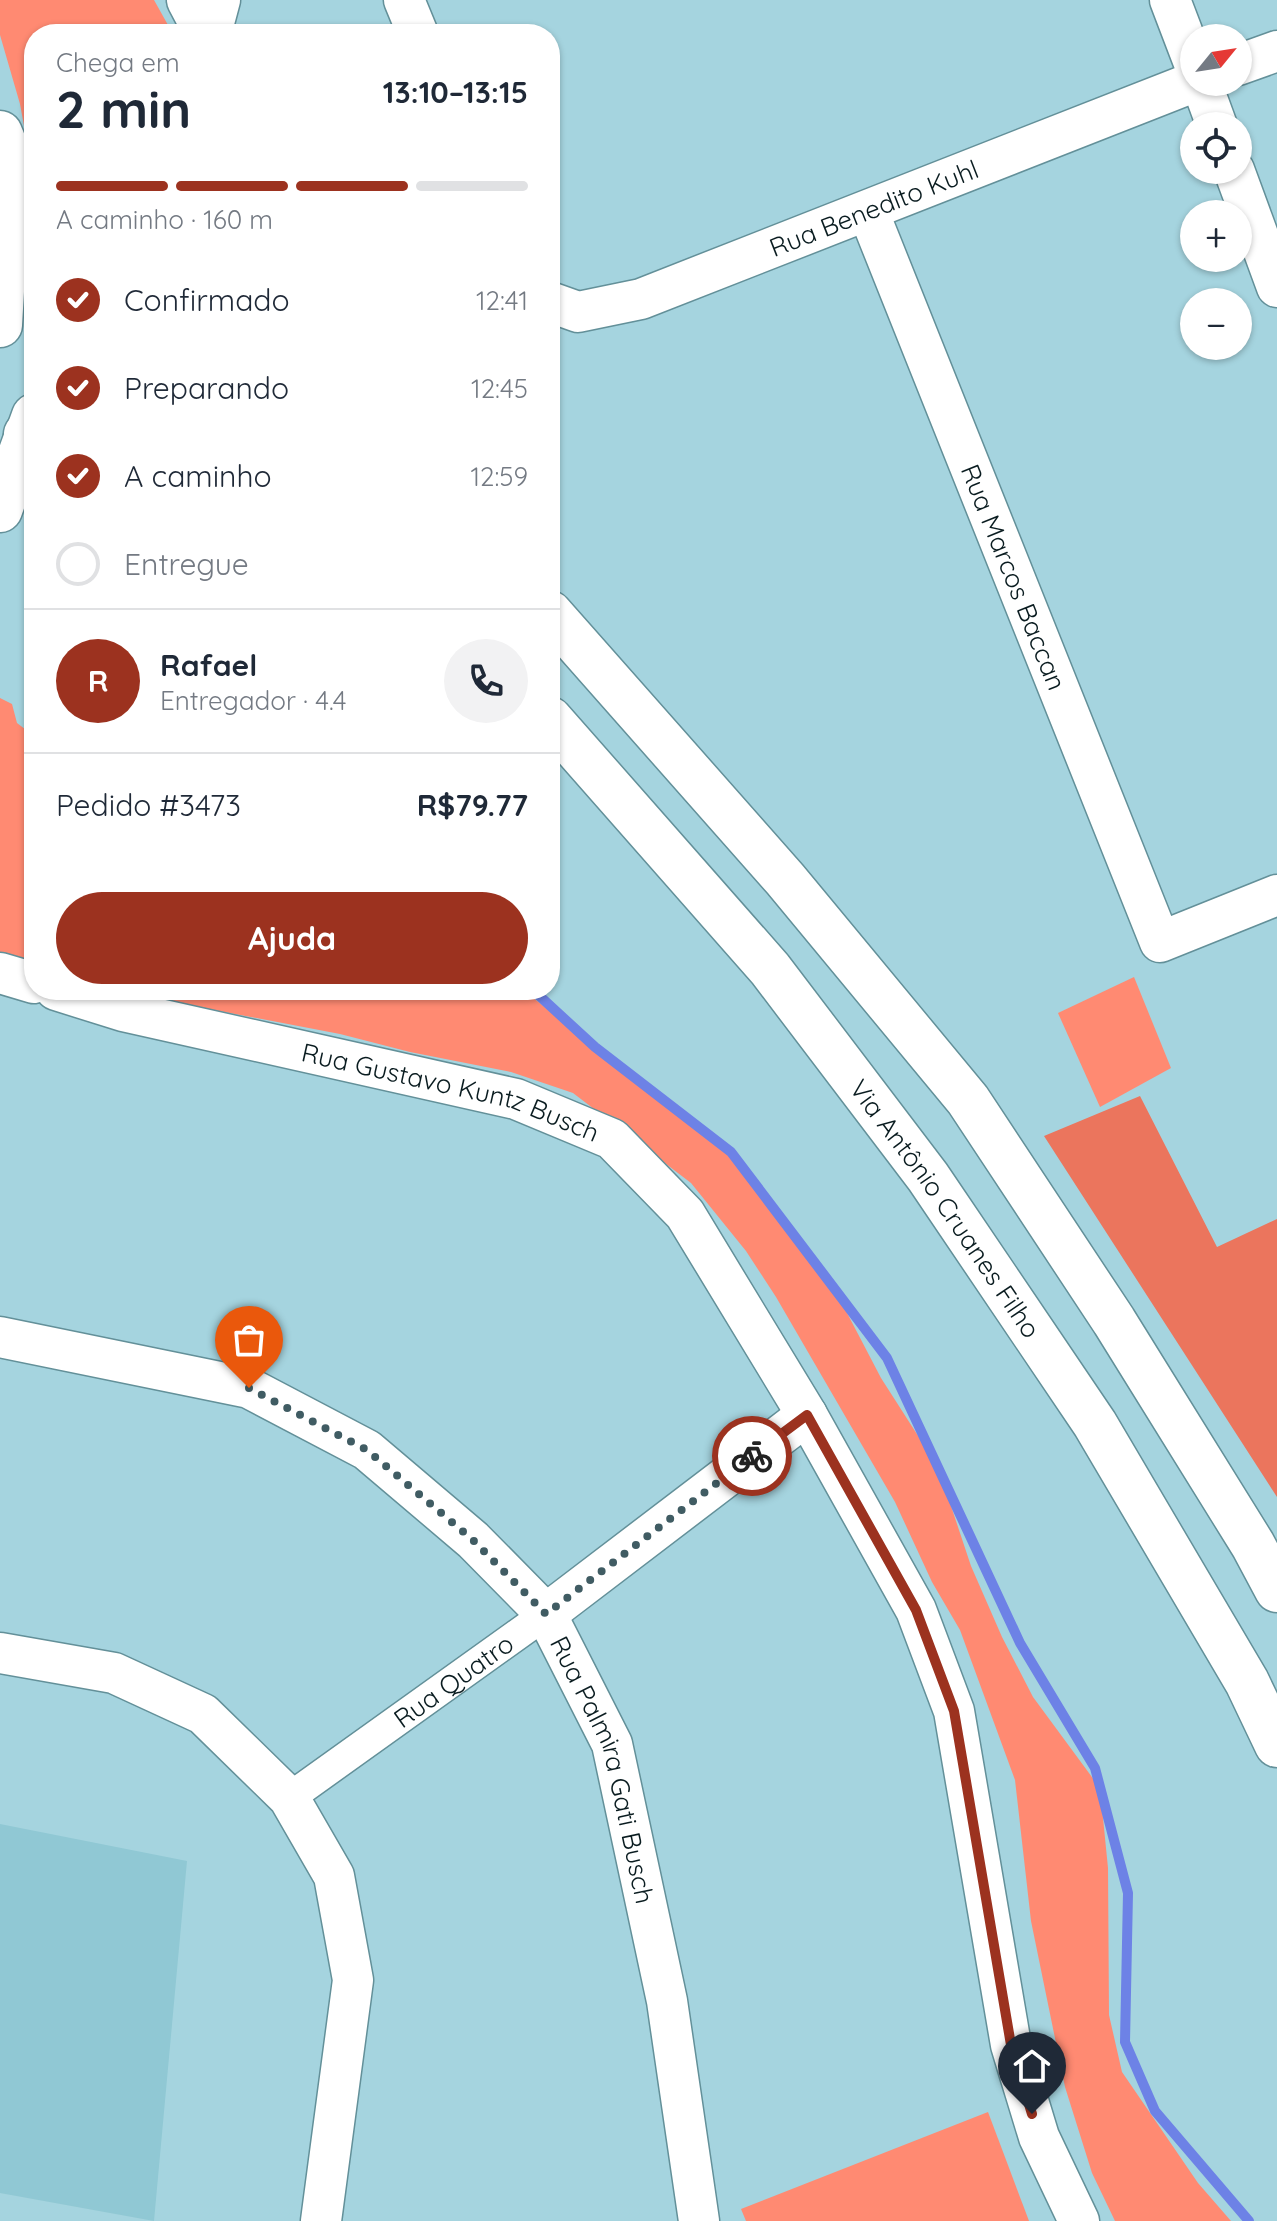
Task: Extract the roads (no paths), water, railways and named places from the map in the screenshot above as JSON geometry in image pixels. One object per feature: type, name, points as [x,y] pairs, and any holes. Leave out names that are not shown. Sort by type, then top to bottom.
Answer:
[{"type":"main road","points":[[189,0],[203,24]]},
{"type":"main road","points":[[5,145],[24,179]]},
{"type":"main road","points":[[0,325],[5,145]]},
{"type":"main road","points":[[0,510],[24,446]]},
{"type":"main road","points":[[560,624],[785,879],[968,1100],[1114,1321],[1253,1545],[1277,1590]]},
{"type":"main road","name":"Via Antônio Cruanes Filho","points":[[560,730],[770,969],[928,1177],[1095,1424],[1247,1682],[1277,1745]]},
{"type":"street","points":[[212,24],[220,0]]},
{"type":"street","points":[[404,0],[414,24]]},
{"type":"street","points":[[1170,0],[1180,26]]},
{"type":"street","points":[[1252,60],[1277,51]]},
{"type":"street","name":"Rua Benedito Kuhl","points":[[560,306],[578,312],[641,299],[1180,88]]},
{"type":"street","points":[[1239,184],[1277,287]]},
{"type":"street","name":"Rua Marcos Baccan","points":[[868,211],[1160,942],[1277,895]]},
{"type":"street","points":[[0,973],[24,980]]},
{"type":"street","name":"Rua Gustavo Kuntz Busch","points":[[88,1000],[123,1011],[516,1099],[612,1139],[685,1214],[807,1415],[916,1610],[954,1711],[1011,2045],[1039,2137],[1079,2221]]},
{"type":"street","name":"Rua Palmira Gati Busch","points":[[0,1337],[249,1388],[367,1450],[473,1540],[546,1614],[612,1744],[667,2001],[699,2221]]},
{"type":"street","name":"Rua Quatro","points":[[289,1798],[546,1614],[807,1415]]},
{"type":"street","points":[[0,1653],[114,1673],[203,1714],[289,1798],[334,1876],[353,1980],[321,2221]]},
{"type":"waterway","points":[[544,1000],[595,1047],[731,1152],[887,1358],[1020,1643],[1095,1768],[1128,1893],[1125,2042],[1155,2111],[1249,2221]]}]
